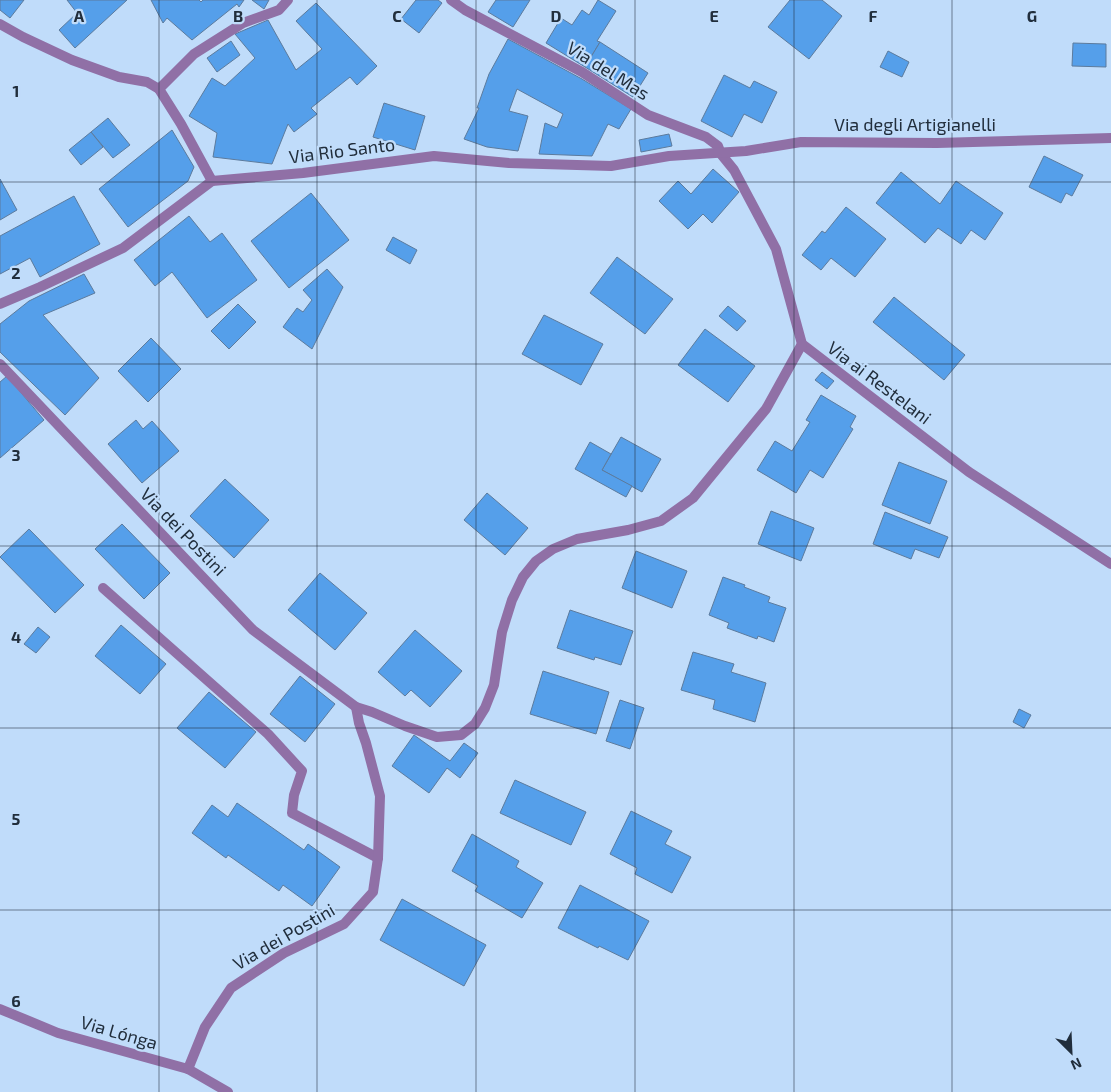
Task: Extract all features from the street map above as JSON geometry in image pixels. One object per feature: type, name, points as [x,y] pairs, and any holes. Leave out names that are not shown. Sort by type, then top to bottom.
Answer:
[{"type":"street","points":[[159,89],[194,54],[243,23],[279,10],[288,0]]},
{"type":"street","name":"Via del Mas","points":[[451,0],[465,10],[582,72],[648,115],[706,137],[718,146],[721,154]]},
{"type":"street","points":[[0,24],[72,60],[119,77],[147,82],[159,89],[212,180],[123,248],[0,304]]},
{"type":"street","name":"Via degli Artigianelli","points":[[721,154],[801,142],[937,143],[1111,138]]},
{"type":"street","name":"Via Rio Santo","points":[[212,180],[303,173],[434,156],[509,163],[611,166],[669,156],[721,154]]},
{"type":"street","name":"Via ai Restelani","points":[[721,154],[734,170],[776,249],[802,344],[969,472],[1111,564]]},
{"type":"street","name":"Via dei Postini","points":[[0,364],[253,630],[356,708],[372,712],[436,737],[461,735],[475,724],[486,708],[494,685],[502,632],[512,600],[523,577],[536,561],[553,549],[577,539],[628,530],[661,521],[693,498],[766,409],[802,344]]},
{"type":"street","points":[[103,588],[268,734],[302,771],[294,795],[292,813],[378,858]]},
{"type":"street","name":"Via dei Postini","points":[[188,1069],[205,1027],[231,988],[284,953],[344,924],[373,892],[378,858],[380,796],[366,743],[358,723],[356,708]]},
{"type":"street","name":"Via Lónga","points":[[0,1009],[58,1033],[188,1069],[228,1092]]},
{"type":"building","points":[[0,0],[24,0],[10,18],[0,10]]},
{"type":"building","points":[[67,0],[127,0],[75,48],[59,30],[77,13]]},
{"type":"building","points":[[151,0],[199,0],[201,2],[203,0],[244,0],[239,7],[237,4],[192,40],[167,18],[163,23]]},
{"type":"building","points":[[252,0],[269,0],[264,9]]},
{"type":"building","points":[[416,0],[438,0],[442,3],[419,33],[401,19]]},
{"type":"building","points":[[496,0],[530,0],[513,27],[488,12]]},
{"type":"building","points":[[598,0],[616,11],[597,41],[600,42],[585,67],[546,43],[561,18],[572,25],[582,10],[589,15]]},
{"type":"building","points":[[790,0],[822,0],[842,16],[809,59],[768,27]]},
{"type":"building","points":[[316,3],[377,66],[357,85],[350,77],[311,108],[317,114],[294,132],[288,124],[272,164],[213,157],[217,133],[189,116],[212,78],[225,86],[255,58],[235,34],[268,20],[296,70],[322,49],[296,21]]},
{"type":"building","points":[[508,39],[582,79],[631,109],[619,129],[608,124],[592,156],[539,154],[545,123],[557,128],[563,114],[517,89],[509,111],[528,116],[518,151],[487,147],[464,139],[479,108],[477,108],[489,74]]},
{"type":"building","points":[[231,41],[240,55],[217,72],[207,58]]},
{"type":"building","points":[[600,42],[648,73],[633,97],[585,67]]},
{"type":"building","points":[[1073,43],[1106,44],[1106,67],[1072,66]]},
{"type":"building","points":[[888,51],[909,62],[902,77],[880,67]]},
{"type":"building","points":[[724,75],[750,88],[754,81],[777,92],[762,123],[744,114],[732,137],[701,121]]},
{"type":"building","points":[[384,103],[425,116],[415,150],[373,137]]},
{"type":"building","points":[[108,118],[130,145],[113,158],[91,132]]},
{"type":"building","points":[[172,130],[194,167],[188,181],[128,227],[99,189]]},
{"type":"building","points":[[91,132],[103,147],[81,165],[69,150]]},
{"type":"building","points":[[669,134],[672,146],[641,152],[639,140]]},
{"type":"building","points":[[1044,156],[1083,175],[1072,196],[1066,193],[1061,203],[1029,187]]},
{"type":"building","points":[[713,169],[739,192],[712,223],[703,214],[688,229],[659,201],[678,181],[691,194]]},
{"type":"building","points":[[901,172],[940,204],[956,181],[1003,213],[985,240],[971,230],[961,244],[938,228],[925,243],[876,203]]},
{"type":"building","points":[[0,179],[17,210],[0,220]]},
{"type":"building","points":[[311,193],[349,240],[289,288],[251,241]]},
{"type":"building","points":[[74,196],[100,244],[40,277],[30,258],[0,274],[0,236]]},
{"type":"building","points":[[846,207],[886,239],[855,277],[831,258],[821,270],[802,255],[822,231],[825,233]]},
{"type":"building","points":[[189,216],[210,242],[222,233],[257,280],[207,318],[172,272],[155,286],[134,260]]},
{"type":"building","points":[[393,237],[417,250],[410,264],[386,250]]},
{"type":"building","points":[[617,257],[673,299],[645,334],[590,293]]},
{"type":"building","points":[[327,269],[343,287],[312,349],[283,327],[297,308],[303,312],[312,300],[303,290]]},
{"type":"building","points":[[84,274],[95,293],[43,315],[99,378],[65,415],[0,352],[0,324],[29,301]]},
{"type":"building","points":[[894,297],[965,355],[944,380],[873,322]]},
{"type":"building","points":[[238,304],[256,322],[229,349],[211,331]]},
{"type":"building","points":[[728,306],[746,321],[737,331],[719,316]]},
{"type":"building","points":[[544,315],[603,344],[581,385],[522,354]]},
{"type":"building","points":[[705,329],[755,366],[728,402],[678,365]]},
{"type":"building","points":[[151,338],[181,369],[148,402],[118,371]]},
{"type":"building","points":[[822,372],[834,381],[827,389],[815,380]]},
{"type":"building","points":[[7,376],[44,420],[0,458],[0,382]]},
{"type":"building","points":[[821,395],[856,416],[850,427],[853,429],[823,478],[810,470],[796,493],[757,470],[775,441],[792,451],[810,422],[806,420]]},
{"type":"building","points":[[136,420],[143,429],[152,421],[179,451],[142,483],[108,444]]},
{"type":"building","points":[[621,437],[661,459],[642,492],[602,470]]},
{"type":"building","points":[[590,442],[611,454],[602,470],[632,486],[626,497],[575,469]]},
{"type":"building","points":[[899,462],[947,481],[930,524],[882,505]]},
{"type":"building","points":[[225,479],[269,520],[234,558],[190,516]]},
{"type":"building","points":[[487,493],[528,528],[505,555],[464,520]]},
{"type":"building","points":[[771,511],[814,528],[801,561],[758,544]]},
{"type":"building","points":[[885,512],[948,537],[939,558],[915,549],[911,559],[873,544]]},
{"type":"building","points":[[122,524],[170,573],[144,599],[95,549]]},
{"type":"building","points":[[29,529],[84,585],[55,613],[0,557]]},
{"type":"building","points":[[636,551],[687,571],[672,608],[622,588]]},
{"type":"building","points":[[320,573],[367,613],[335,650],[288,610]]},
{"type":"building","points":[[723,577],[770,597],[768,602],[786,608],[774,642],[758,636],[757,639],[727,628],[729,623],[709,615]]},
{"type":"building","points":[[570,610],[633,631],[621,665],[595,657],[594,660],[557,648]]},
{"type":"building","points":[[121,625],[166,664],[140,694],[95,656]]},
{"type":"building","points":[[38,627],[50,637],[36,653],[24,644]]},
{"type":"building","points":[[415,630],[462,671],[430,707],[411,690],[405,696],[378,672]]},
{"type":"building","points":[[693,652],[734,664],[731,672],[766,683],[755,722],[713,709],[715,700],[681,690]]},
{"type":"building","points":[[543,671],[609,692],[596,734],[530,714]]},
{"type":"building","points":[[300,676],[335,704],[305,742],[270,714]]},
{"type":"building","points":[[209,692],[256,732],[225,768],[177,728]]},
{"type":"building","points":[[620,700],[644,708],[630,749],[606,741]]},
{"type":"building","points":[[1019,709],[1031,715],[1024,728],[1013,722]]},
{"type":"building","points":[[414,735],[450,761],[464,743],[478,753],[460,778],[447,768],[429,793],[392,766]]},
{"type":"building","points":[[515,780],[586,812],[571,845],[500,813]]},
{"type":"building","points":[[237,803],[304,850],[308,844],[340,867],[312,906],[283,885],[279,891],[228,855],[226,858],[192,833],[212,805],[228,817]]},
{"type":"building","points":[[631,811],[672,831],[665,844],[691,857],[672,893],[635,874],[637,868],[610,854]]},
{"type":"building","points":[[472,834],[519,861],[516,867],[543,883],[522,918],[475,891],[478,886],[452,871]]},
{"type":"building","points":[[580,885],[649,921],[628,960],[599,946],[598,948],[558,928]]},
{"type":"building","points":[[402,899],[486,945],[464,986],[380,940]]}]
